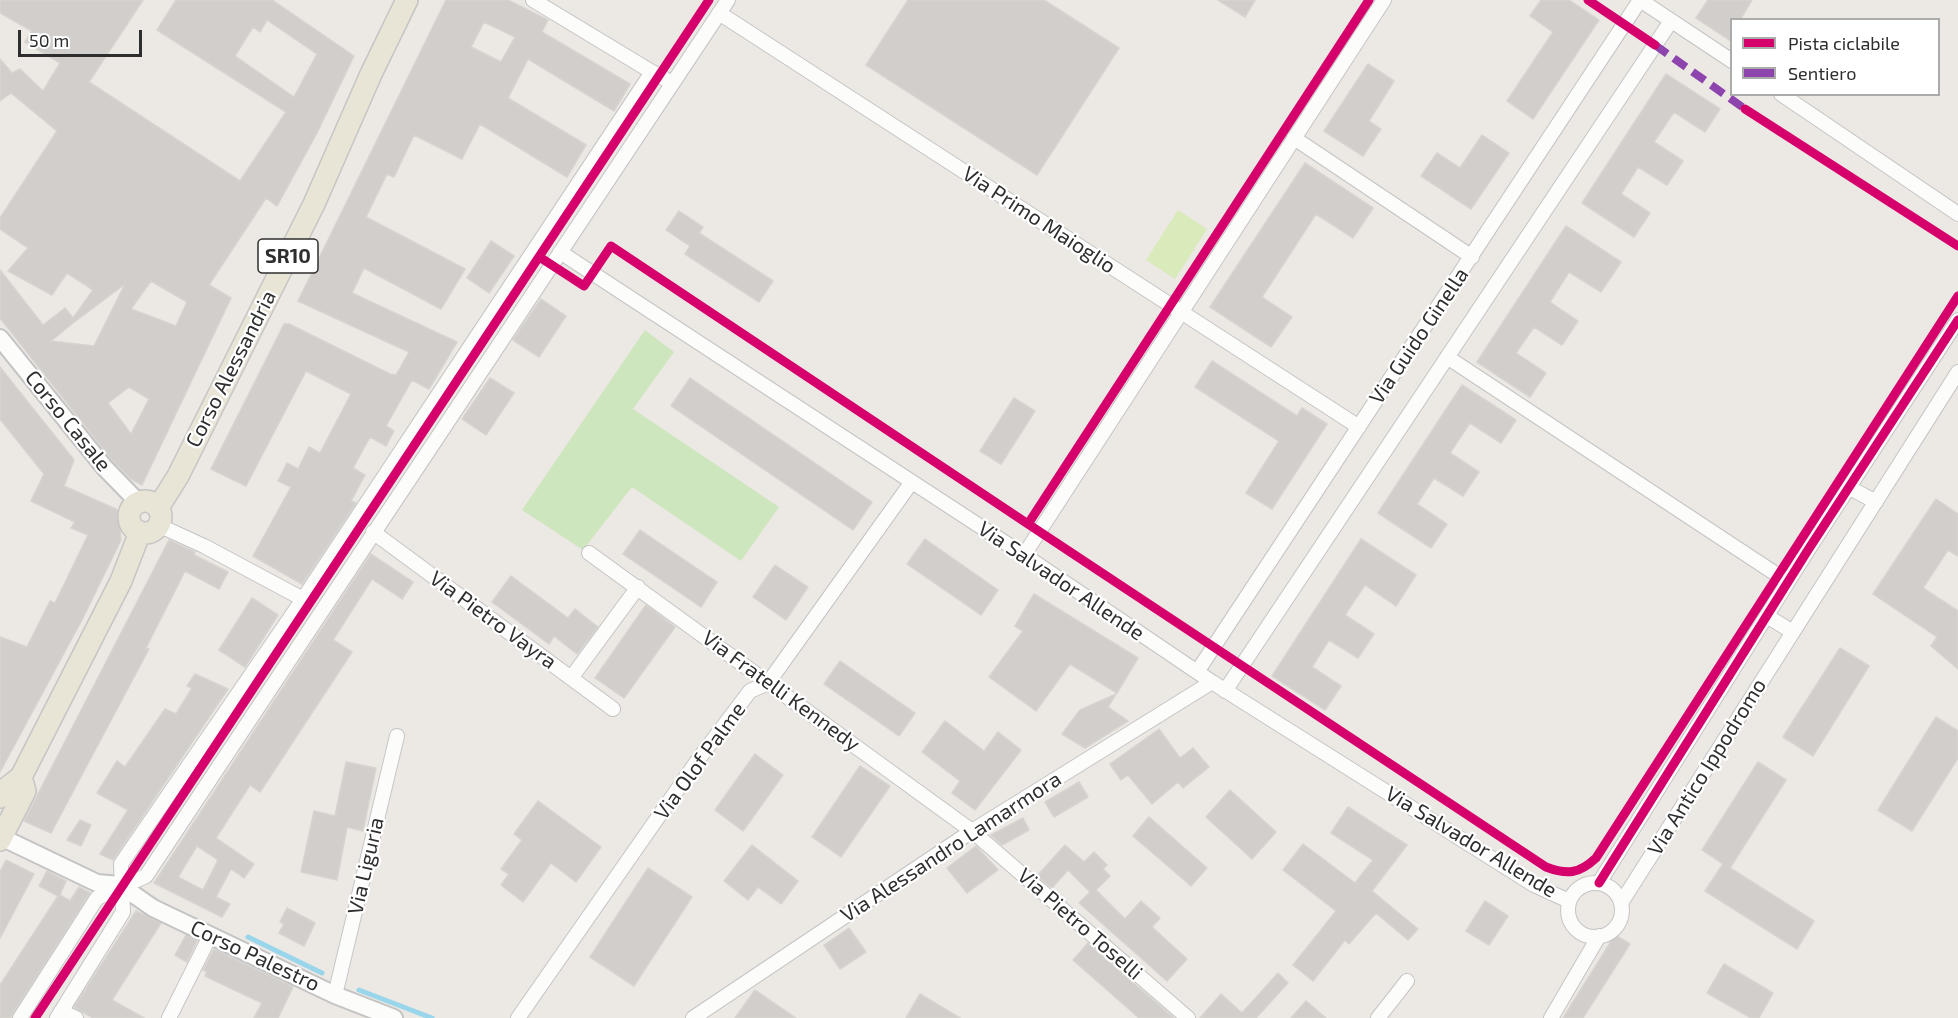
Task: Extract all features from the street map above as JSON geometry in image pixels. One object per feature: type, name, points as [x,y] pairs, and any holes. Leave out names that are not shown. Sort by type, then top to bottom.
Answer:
[{"type":"main road","name":"Corso Alessandria","points":[[0,797],[3,791],[21,777],[121,581],[148,517],[178,476],[314,204],[371,74],[407,0]]},
{"type":"main road","name":"Corso Alessandria","points":[[1,838],[25,791],[21,777]]},
{"type":"street","points":[[533,0],[672,83]]},
{"type":"street","points":[[20,1018],[97,898],[120,885],[146,876],[372,532],[728,0]]},
{"type":"street","points":[[1024,555],[1384,0]]},
{"type":"street","points":[[1640,0],[1730,61]]},
{"type":"street","name":"Via Guido Ginella","points":[[1197,672],[1640,0]]},
{"type":"street","name":"Via Primo Maioglio","points":[[719,13],[1359,427]]},
{"type":"street","name":"Via Guido Ginella","points":[[1226,691],[1671,21]]},
{"type":"street","points":[[76,1018],[59,1015],[123,912],[120,885],[122,864],[303,599],[652,72]]},
{"type":"street","points":[[1784,96],[1958,214]]},
{"type":"street","points":[[1294,138],[1472,257]]},
{"type":"street","name":"Via Salvador Allende","points":[[560,252],[1024,555],[1212,682],[1534,885],[1569,901]]},
{"type":"street","name":"Via Antico Ippodromo","points":[[1599,883],[1788,582],[1958,320]]},
{"type":"street","name":"Corso Casale","points":[[0,338],[104,467],[148,517]]},
{"type":"street","name":"Via Guido Ginella","points":[[1447,357],[1788,582]]},
{"type":"street","name":"Via Antico Ippodromo","points":[[1621,903],[1791,631],[1958,372]]},
{"type":"street","name":"Via Olof Palme","points":[[518,1018],[700,758],[750,691],[768,683],[911,483]]},
{"type":"street","points":[[1850,488],[1876,502]]},
{"type":"street","points":[[148,517],[303,599]]},
{"type":"street","name":"Via Pietro Vayra","points":[[372,532],[613,709]]},
{"type":"street","name":"Via Fratelli Kennedy","points":[[589,553],[972,831]]},
{"type":"street","points":[[571,678],[638,588]]},
{"type":"street","points":[[1767,616],[1791,631]]},
{"type":"street","name":"Via Alessandro Lamarmora","points":[[693,1018],[972,831],[1212,682]]},
{"type":"street","name":"Via Liguria","points":[[335,995],[397,736]]},
{"type":"street","name":"Via Pietro Toselli","points":[[972,831],[1188,1018]]},
{"type":"street","points":[[1,838],[97,883],[120,885]]},
{"type":"street","points":[[1551,1018],[1599,936],[1615,928],[1622,912],[1621,903],[1613,890],[1599,883],[1577,888],[1569,901],[1568,909],[1572,924],[1584,934],[1599,936]]},
{"type":"street","name":"Corso Palestro","points":[[120,885],[142,903],[335,995],[360,1012],[394,1018]]},
{"type":"street","points":[[170,1018],[210,936]]},
{"type":"street","points":[[1378,1018],[1407,981]]},
{"type":"green space","points":[[1178,210],[1207,229],[1175,279],[1146,260]]},
{"type":"green space","points":[[645,330],[674,352],[633,409],[779,507],[741,561],[632,487],[583,550],[522,510]]},
{"type":"building","points":[[0,0],[143,0],[89,82],[240,181],[286,112],[157,30],[176,0],[272,0],[354,56],[317,133],[277,206],[266,198],[209,285],[231,298],[142,485],[131,479],[112,460],[0,318],[0,270],[43,325],[65,308],[73,318],[93,290],[67,273],[52,295],[8,271],[28,248],[0,229],[0,218],[57,131],[11,93],[0,101],[0,59],[12,73],[20,69],[43,91],[60,63],[25,42],[32,31],[0,13]],"holes":[[[267,20],[317,54],[294,97],[235,56],[253,27],[260,32]],[[151,281],[187,302],[176,326],[131,309]],[[125,284],[94,346],[51,341]],[[129,387],[149,399],[131,434],[108,403]]]},
{"type":"building","points":[[446,0],[508,0],[548,20],[542,32],[630,84],[614,111],[528,59],[508,98],[586,145],[567,177],[480,124],[462,159],[414,135],[394,177],[387,174],[366,217],[465,269],[441,309],[364,268],[352,293],[457,342],[429,389],[412,380],[386,426],[394,431],[386,446],[370,437],[353,468],[365,475],[351,501],[356,503],[302,584],[253,556],[291,487],[278,481],[287,463],[298,469],[309,447],[320,453],[351,394],[306,371],[246,486],[211,469],[284,324],[289,324],[390,374],[396,375],[409,352],[298,301]],"holes":[[[484,22],[515,37],[501,62],[471,47]]]},
{"type":"building","points":[[908,0],[1044,0],[1119,48],[1037,175],[866,65]]},
{"type":"building","points":[[1218,0],[1255,0],[1245,17]]},
{"type":"building","points":[[1541,0],[1569,0],[1599,20],[1533,119],[1507,101],[1553,32],[1530,16]]},
{"type":"building","points":[[1708,0],[1752,0],[1741,18],[1730,18],[1730,40],[1696,18]]},
{"type":"building","points":[[1368,64],[1394,81],[1369,121],[1381,129],[1363,156],[1324,131]]},
{"type":"building","points":[[1666,74],[1720,109],[1705,132],[1674,112],[1654,142],[1683,161],[1667,185],[1638,167],[1621,194],[1650,213],[1634,237],[1582,203]]},
{"type":"building","points":[[1482,135],[1509,153],[1471,209],[1421,176],[1437,153],[1460,168]]},
{"type":"building","points":[[1305,163],[1373,208],[1353,238],[1316,214],[1262,297],[1292,317],[1271,347],[1210,307]]},
{"type":"building","points":[[679,211],[703,227],[699,233],[773,281],[759,302],[685,254],[690,246],[666,230]]},
{"type":"building","points":[[1566,226],[1621,262],[1601,292],[1569,272],[1550,302],[1578,321],[1562,345],[1534,327],[1516,353],[1546,373],[1530,397],[1477,362]]},
{"type":"building","points":[[491,241],[514,256],[489,293],[467,278]]},
{"type":"building","points":[[541,299],[566,316],[539,357],[513,340]]},
{"type":"building","points":[[1212,361],[1297,416],[1302,408],[1327,424],[1272,509],[1246,493],[1279,441],[1195,387]]},
{"type":"building","points":[[0,367],[74,460],[64,486],[118,510],[121,540],[83,618],[0,772],[0,637],[27,647],[50,601],[55,603],[88,535],[71,528],[75,522],[31,501],[44,474],[0,419]]},
{"type":"building","points":[[490,378],[514,393],[486,435],[462,419]]},
{"type":"building","points":[[690,378],[872,502],[853,530],[671,406]]},
{"type":"building","points":[[1462,385],[1516,420],[1501,443],[1470,423],[1450,453],[1479,472],[1463,496],[1434,478],[1417,504],[1447,524],[1431,548],[1378,513]]},
{"type":"building","points":[[1014,398],[1035,411],[1001,464],[980,451]]},
{"type":"building","points":[[1936,499],[1958,514],[1958,556],[1948,550],[1923,588],[1958,611],[1958,669],[1931,646],[1937,637],[1873,594]]},
{"type":"building","points":[[640,530],[717,582],[701,607],[623,554]]},
{"type":"building","points":[[925,539],[998,590],[981,615],[907,564]]},
{"type":"building","points":[[1361,539],[1416,575],[1396,606],[1365,585],[1345,615],[1374,634],[1358,658],[1329,640],[1312,667],[1341,686],[1325,710],[1272,676]]},
{"type":"building","points":[[169,540],[195,552],[194,555],[228,572],[219,589],[185,571],[146,648],[149,649],[51,833],[24,821]]},
{"type":"building","points":[[371,554],[413,582],[402,599],[372,579],[333,640],[352,652],[260,792],[250,785],[216,838],[254,864],[244,878],[231,869],[216,897],[230,904],[222,917],[154,883]],"holes":[[[197,846],[218,860],[203,890],[178,877]]]},
{"type":"building","points":[[775,565],[808,587],[786,620],[753,597]]},
{"type":"building","points":[[511,576],[568,618],[575,609],[598,627],[577,654],[554,636],[549,644],[492,602]]},
{"type":"building","points":[[1034,594],[1138,658],[1117,693],[1070,664],[1036,711],[989,677],[1023,631],[1015,626]]},
{"type":"building","points":[[252,598],[278,615],[245,667],[219,650]]},
{"type":"building","points":[[646,605],[675,627],[624,698],[595,678]]},
{"type":"building","points":[[1840,648],[1869,666],[1813,756],[1783,737]]},
{"type":"building","points":[[840,661],[915,713],[899,736],[824,684]]},
{"type":"building","points":[[195,674],[228,689],[113,860],[100,854],[128,810],[97,793],[117,761],[125,767],[165,709],[176,714],[192,688],[187,686]]},
{"type":"building","points":[[1116,694],[1108,707],[1128,721],[1085,748],[1062,734],[1080,710]]},
{"type":"building","points":[[1936,717],[1958,731],[1958,758],[1912,831],[1878,810]]},
{"type":"building","points":[[945,721],[984,751],[998,732],[1021,750],[975,810],[952,793],[960,781],[922,752]]},
{"type":"building","points":[[1159,729],[1180,758],[1193,748],[1209,767],[1183,788],[1178,782],[1152,804],[1128,775],[1121,780],[1110,764]]},
{"type":"building","points":[[755,754],[783,775],[743,831],[715,810]]},
{"type":"building","points":[[346,762],[376,768],[363,831],[347,827],[337,880],[301,872],[314,811],[335,816]]},
{"type":"building","points":[[1758,762],[1786,780],[1730,868],[1814,921],[1797,949],[1705,891],[1723,864],[1702,850]]},
{"type":"building","points":[[860,766],[890,786],[841,857],[812,837]]},
{"type":"building","points":[[1079,782],[1088,797],[1054,817],[1045,802]]},
{"type":"building","points":[[1230,790],[1276,832],[1252,859],[1206,817]]},
{"type":"building","points":[[538,801],[601,847],[576,882],[551,863],[523,902],[501,885],[509,874],[501,869],[522,840],[514,834]]},
{"type":"building","points":[[1348,807],[1407,845],[1372,891],[1418,929],[1408,940],[1376,913],[1349,944],[1345,940],[1313,981],[1293,965],[1336,911],[1283,870],[1303,844],[1355,883],[1373,860],[1331,833]]},
{"type":"building","points":[[1149,817],[1207,868],[1191,886],[1133,836]]},
{"type":"building","points":[[1023,818],[1029,830],[1002,845],[991,835]]},
{"type":"building","points":[[80,820],[91,825],[81,846],[67,840]]},
{"type":"building","points":[[752,845],[798,881],[781,904],[758,887],[748,900],[724,881]]},
{"type":"building","points":[[1065,845],[1084,862],[1094,852],[1107,865],[1103,869],[1110,876],[1096,890],[1125,919],[1141,901],[1160,918],[1152,927],[1187,959],[1167,981],[1079,903],[1090,892],[1068,870],[1052,888],[1037,876]]},
{"type":"building","points":[[976,846],[998,870],[967,893],[947,868]]},
{"type":"building","points":[[6,860],[34,874],[0,938],[0,872]]},
{"type":"building","points":[[648,868],[692,897],[634,986],[590,957]]},
{"type":"building","points":[[47,871],[66,881],[60,895],[70,901],[79,887],[90,893],[10,1018],[0,1018],[0,985],[58,896],[39,886]]},
{"type":"building","points":[[1485,901],[1508,916],[1489,945],[1466,931]]},
{"type":"building","points":[[287,908],[315,923],[304,946],[279,933],[284,924],[280,922]]},
{"type":"building","points":[[136,911],[161,923],[112,1000],[144,1018],[93,1018],[74,1007]]},
{"type":"building","points":[[849,928],[866,952],[840,969],[824,945]]},
{"type":"building","points":[[186,935],[197,941],[187,962],[175,955]]},
{"type":"building","points":[[1615,935],[1630,944],[1583,1018],[1563,1018]]},
{"type":"building","points":[[1088,943],[1174,1018],[1139,1018],[1073,960]]},
{"type":"building","points":[[214,949],[293,987],[278,1018],[254,1018],[262,1003],[205,976],[207,972],[203,970]]},
{"type":"building","points":[[1724,964],[1773,993],[1759,1018],[1751,1018],[1707,993]]},
{"type":"building","points":[[1278,973],[1288,983],[1256,1018],[1200,1018],[1221,994],[1242,1013]]},
{"type":"building","points":[[755,990],[796,1018],[735,1018]]},
{"type":"building","points":[[920,994],[960,1018],[906,1018]]},
{"type":"building","points":[[1306,1001],[1326,1018],[1291,1018]]},
{"type":"waterway","points":[[248,937],[322,973]]},
{"type":"waterway","points":[[359,990],[432,1018]]},
{"type":"marked path","points":[[1655,45],[1745,109]]},
{"type":"cycle path","points":[[35,1018],[709,0]]},
{"type":"cycle path","points":[[1369,0],[1028,524],[1546,867],[1573,872],[1596,858],[1958,296]]},
{"type":"cycle path","points":[[1588,0],[1655,45]]},
{"type":"cycle path","points":[[1745,109],[1958,246]]},
{"type":"cycle path","points":[[541,258],[584,286],[611,246],[1028,524]]},
{"type":"cycle path","points":[[1599,883],[1808,550],[1958,320]]}]
